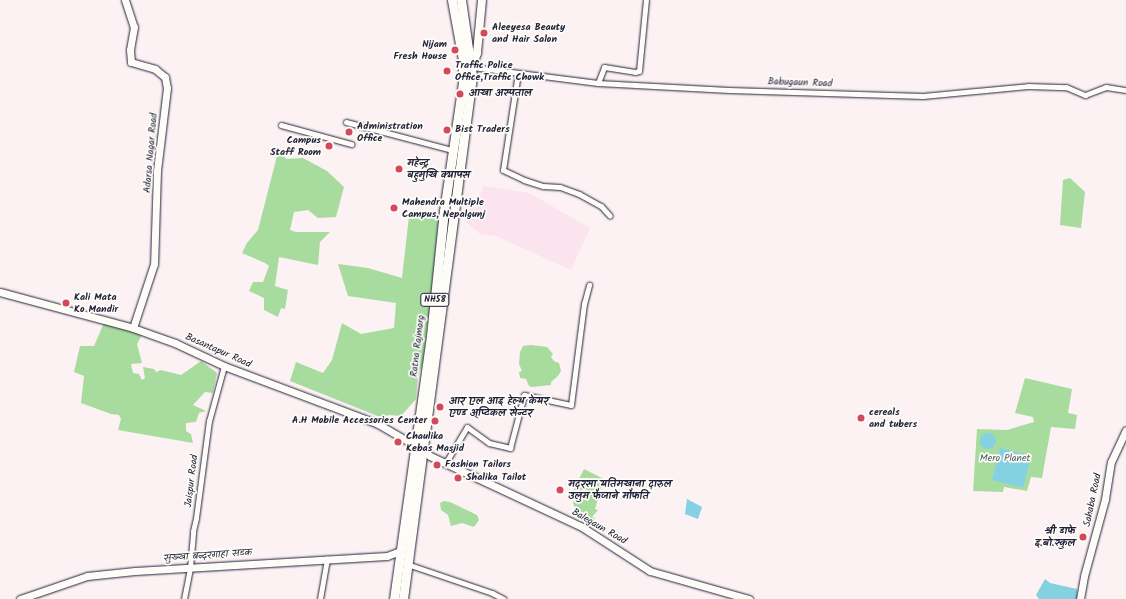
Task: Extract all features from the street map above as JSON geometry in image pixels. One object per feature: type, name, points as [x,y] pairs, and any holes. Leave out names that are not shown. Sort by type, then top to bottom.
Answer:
[{"type":"highway","name":"Ratna Rajmarg","points":[[403,599],[431,336],[463,71],[452,0]]},
{"type":"highway","name":"Ratna Rajmarg","points":[[394,599],[400,551],[419,446],[462,152],[472,67],[461,0]]},
{"type":"main road","points":[[472,67],[477,53],[482,0]]},
{"type":"street","name":"Adarsa Nagar Road","points":[[125,0],[134,28],[130,50],[132,62],[155,69],[165,77],[167,88],[157,171],[154,264],[133,328]]},
{"type":"street","points":[[598,83],[604,67],[639,71],[646,0]]},
{"type":"street","name":"Babugaun Road","points":[[472,67],[598,83],[737,90],[923,96],[1028,86],[1066,87],[1085,94],[1106,86],[1126,90]]},
{"type":"street","points":[[518,73],[503,170],[524,180],[542,186],[560,187],[579,194],[601,206],[610,216]]},
{"type":"street","points":[[346,122],[452,150],[453,147]]},
{"type":"street","points":[[281,125],[352,144]]},
{"type":"street","points":[[446,464],[466,427],[489,443],[510,448],[524,395],[559,404],[571,405],[584,304],[589,284]]},
{"type":"street","name":"Basantapur Road","points":[[0,292],[133,328],[175,342],[224,366],[378,424],[409,442],[419,446]]},
{"type":"street","name":"Jaispur Road","points":[[184,599],[190,568],[193,531],[208,428],[224,366]]},
{"type":"street","name":"Sahaba Road","points":[[1080,599],[1084,576],[1105,499],[1111,462],[1126,430]]},
{"type":"street","name":"Balegaun Road","points":[[419,446],[430,456],[446,464],[582,526],[650,570],[749,599]]},
{"type":"street","name":"सुख्खा बन्दरगाहा सडक","points":[[20,599],[87,576],[387,556],[400,551]]},
{"type":"street","points":[[320,599],[326,559]]},
{"type":"street","points":[[407,564],[492,593],[504,599]]},
{"type":"shaded area","points":[[483,186],[529,193],[590,228],[571,270],[496,236],[480,234],[464,220],[466,196],[479,199]]},
{"type":"green space","points":[[279,148],[286,159],[303,158],[327,171],[344,187],[336,217],[318,218],[308,210],[294,212],[290,230],[296,232],[330,232],[320,242],[318,265],[279,257],[275,286],[288,290],[285,309],[281,308],[278,317],[264,310],[264,298],[249,291],[253,282],[263,282],[269,266],[242,253],[247,243],[258,230]]},
{"type":"green space","points":[[1070,178],[1085,192],[1081,228],[1060,225],[1063,180]]},
{"type":"green space","points":[[409,216],[441,217],[423,363],[418,375],[416,399],[401,416],[389,415],[380,417],[290,381],[296,362],[323,373],[332,360],[342,323],[361,334],[394,328],[396,303],[348,296],[338,264],[368,268],[402,278]]},
{"type":"green space","points":[[104,323],[142,335],[137,344],[142,363],[131,364],[133,373],[139,374],[142,380],[145,378],[143,367],[154,369],[156,372],[161,370],[181,375],[201,361],[217,373],[213,393],[205,392],[193,405],[206,411],[199,413],[196,422],[186,423],[186,431],[191,434],[193,443],[118,430],[121,419],[119,415],[111,414],[81,403],[84,376],[74,372],[80,346],[94,346]]},
{"type":"green space","points":[[531,345],[547,347],[553,354],[551,357],[554,361],[559,363],[561,371],[551,382],[551,385],[532,387],[529,386],[526,379],[520,378],[519,372],[522,371],[519,364],[520,352],[523,346]]},
{"type":"green space","name":"Mero Planet","points":[[1025,378],[1072,389],[1068,413],[1077,415],[1075,429],[1051,427],[1042,478],[1031,477],[1027,491],[1004,487],[1003,492],[973,491],[977,429],[1007,430],[1034,422],[1033,417],[1015,413]]},
{"type":"green space","points":[[584,469],[604,479],[595,509],[598,510],[592,517],[595,518],[590,527],[579,519],[573,503],[576,496],[572,493]]},
{"type":"green space","points":[[444,501],[450,502],[477,515],[479,520],[474,527],[462,523],[451,526],[448,515],[441,510],[440,503]]},
{"type":"water","points":[[988,433],[994,435],[996,441],[994,447],[988,449],[982,447],[980,441],[982,435]]},
{"type":"water","points":[[1000,448],[1031,456],[1023,488],[992,480]]},
{"type":"water","points":[[687,499],[702,507],[698,519],[685,514]]},
{"type":"water","points":[[1045,579],[1050,583],[1077,589],[1077,599],[1039,599],[1036,595]]},
{"type":"place","name":"Aleeyesa Beauty and Hair Salon","points":[[484,33]]},
{"type":"place","name":"Nijam Fresh House","points":[[455,50]]},
{"type":"place","name":"Traffic Police Office,Traffic Chowk","points":[[447,71]]},
{"type":"place","name":"आखा अस्पताल","points":[[460,94]]},
{"type":"place","name":"Bist Traders","points":[[447,130]]},
{"type":"place","name":"Administration Office","points":[[349,132]]},
{"type":"place","name":"Campus Staff Room","points":[[329,146]]},
{"type":"place","name":"महेन्द्र बहुमुखि क्यापस","points":[[399,169]]},
{"type":"place","name":"Mahendra Multiple Campus, Nepalgunj","points":[[394,208]]},
{"type":"place","name":"Kali Mata Ko Mandir","points":[[66,303]]},
{"type":"place","name":"आर एल आइ हेल्थ केयर एण्ड अ्प्टिकल सेन्टर","points":[[440,407]]},
{"type":"place","name":"cereals and tubers","points":[[861,418]]},
{"type":"place","name":"A.H Mobile Accessories Center","points":[[435,421]]},
{"type":"place","name":"Chaulika Kebas Masjid","points":[[398,442]]},
{"type":"place","name":"Fashion Tailors","points":[[437,465]]},
{"type":"place","name":"Shalika Tailot","points":[[458,478]]},
{"type":"place","name":"मदरसा यतिमखाना दारुल उलुम फैजाने माैफति","points":[[560,490]]},
{"type":"place","name":"श्री डाफे इ.बाे.स्कुल","points":[[1083,537]]}]
